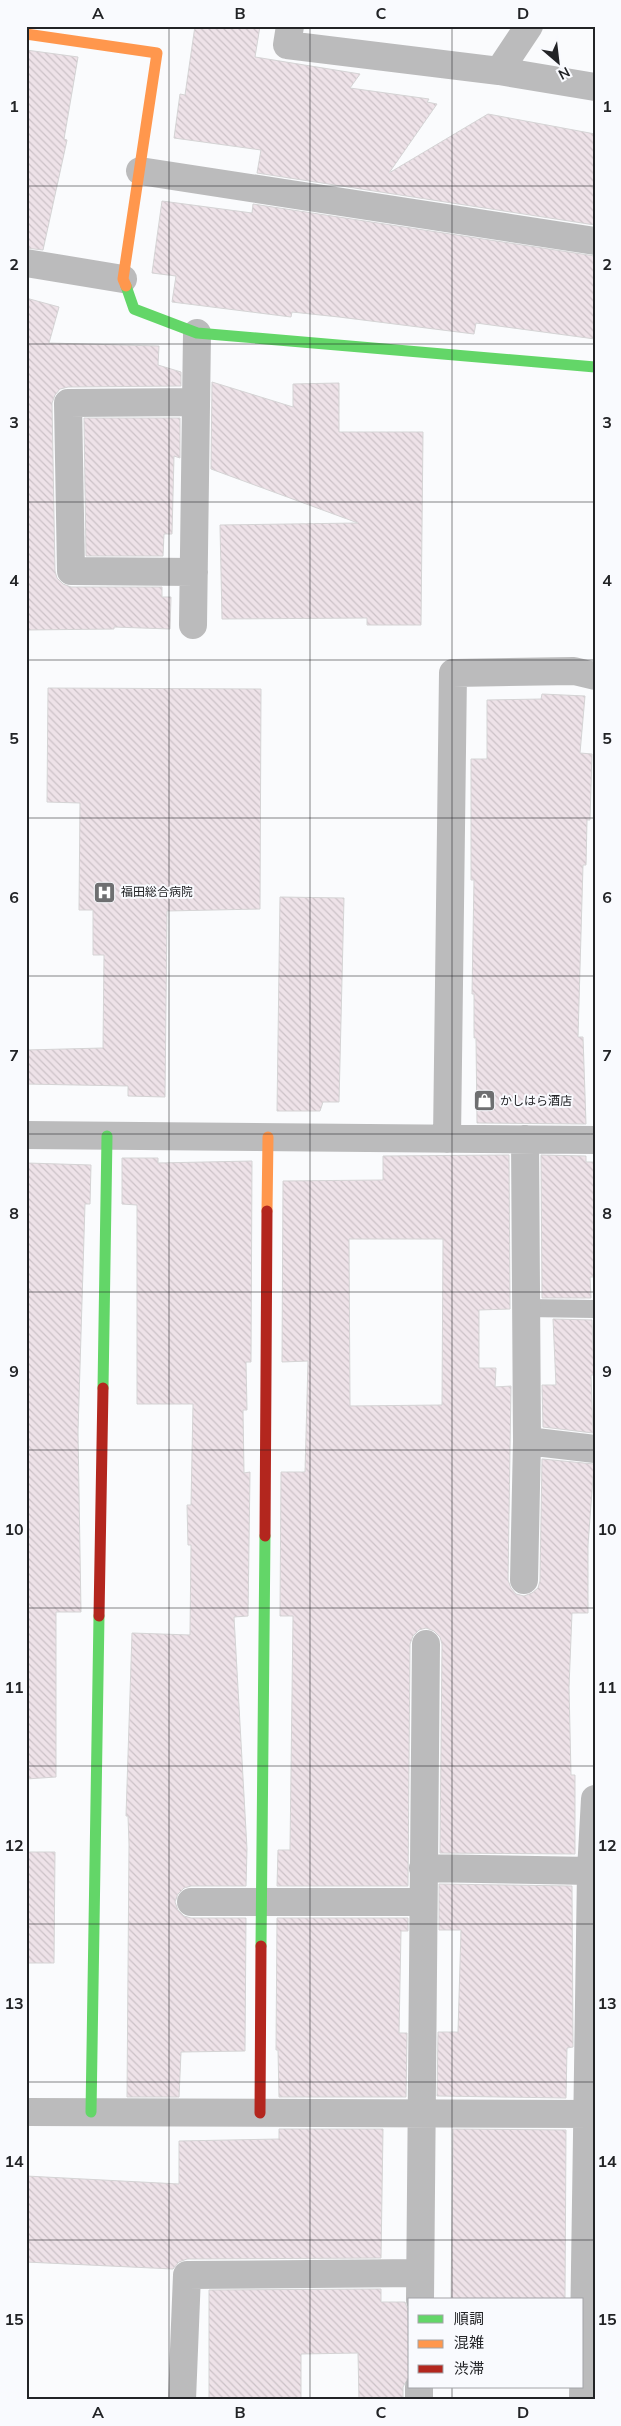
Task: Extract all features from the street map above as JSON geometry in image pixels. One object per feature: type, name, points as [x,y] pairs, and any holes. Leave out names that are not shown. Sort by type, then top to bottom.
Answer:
[{"type":"street","points":[[290,26],[287,45],[499,71],[595,86]]},
{"type":"street","points":[[499,71],[529,26]]},
{"type":"street","points":[[26,34],[157,53],[123,279],[134,309],[197,333],[595,367]]},
{"type":"street","points":[[140,170],[595,241]]},
{"type":"street","points":[[26,263],[123,279]]},
{"type":"street","points":[[193,625],[197,333]]},
{"type":"street","points":[[194,572],[71,571],[68,403],[196,402]]},
{"type":"street","points":[[446,1139],[454,673],[574,671],[595,676]]},
{"type":"street","points":[[26,1135],[595,1140]]},
{"type":"street","points":[[91,2112],[107,1136]]},
{"type":"street","points":[[260,2113],[268,1137]]},
{"type":"street","points":[[524,1580],[527,1441],[526,1139]]},
{"type":"street","points":[[527,1441],[595,1449]]},
{"type":"street","points":[[182,2400],[186,2275],[420,2287],[420,2113],[426,1644]]},
{"type":"street","points":[[584,2364],[591,2114],[592,1871],[595,1800]]},
{"type":"street","points":[[423,1868],[592,1871]]},
{"type":"street","points":[[191,1902],[423,1902]]},
{"type":"street","points":[[26,2112],[591,2114]]},
{"type":"lane","points":[[526,1308],[595,1309]]},
{"type":"building","points":[[195,26],[260,26],[255,57],[360,74],[350,88],[429,99],[427,102],[437,104],[389,173],[488,114],[595,134],[595,225],[257,173],[261,150],[174,138],[180,94],[185,95]]},
{"type":"building","points":[[26,50],[78,57],[64,139],[67,140],[43,250],[26,248]]},
{"type":"building","points":[[162,201],[252,213],[253,204],[595,256],[595,339],[476,323],[474,334],[292,312],[291,317],[172,302],[176,276],[152,273]]},
{"type":"building","points":[[26,298],[59,307],[49,343],[159,346],[158,365],[181,372],[181,386],[68,387],[60,389],[52,403],[55,571],[57,578],[63,584],[71,587],[162,587],[162,597],[171,597],[170,629],[114,627],[114,629],[26,630]]},
{"type":"building","points":[[212,382],[293,407],[293,384],[339,383],[339,432],[423,432],[421,625],[367,625],[367,618],[222,619],[220,525],[358,523],[211,469]]},
{"type":"building","points":[[84,418],[180,418],[180,458],[174,456],[172,534],[164,534],[163,556],[86,556]]},
{"type":"building","points":[[48,688],[261,689],[260,909],[167,911],[165,1097],[128,1096],[128,1086],[26,1084],[26,1050],[103,1048],[104,955],[93,955],[93,910],[79,910],[80,803],[47,802]]},
{"type":"building","points":[[542,694],[585,696],[580,753],[592,754],[590,820],[587,820],[586,865],[583,865],[578,1037],[583,1037],[586,1124],[477,1123],[476,1038],[474,1038],[474,994],[472,994],[474,880],[471,880],[471,759],[487,759],[487,700],[541,699]]},
{"type":"building","points":[[280,897],[344,898],[339,1102],[323,1102],[320,1111],[277,1111]]},
{"type":"building","points":[[509,1155],[510,1309],[479,1310],[479,1368],[496,1368],[495,1387],[511,1386],[508,1580],[516,1594],[524,1596],[532,1593],[538,1588],[540,1581],[542,1459],[594,1464],[588,1545],[588,1613],[572,1613],[569,1687],[571,1775],[575,1775],[575,1854],[440,1853],[442,1644],[440,1637],[434,1631],[426,1628],[419,1630],[413,1636],[410,1644],[408,1886],[277,1886],[278,1850],[290,1850],[293,1616],[280,1616],[281,1472],[305,1472],[308,1361],[282,1362],[283,1181],[383,1180],[383,1156]],"holes":[[[349,1239],[443,1239],[442,1405],[350,1406]]]},
{"type":"building","points":[[541,1155],[586,1156],[586,1162],[595,1162],[594,1277],[590,1277],[591,1298],[542,1298]]},
{"type":"building","points":[[122,1158],[158,1158],[158,1163],[252,1161],[251,1362],[246,1362],[247,1410],[243,1410],[244,1473],[250,1472],[248,1616],[234,1617],[247,1849],[246,1886],[191,1886],[184,1888],[178,1894],[175,1902],[178,1910],[184,1916],[191,1918],[246,1918],[245,2051],[181,2052],[179,2097],[127,2097],[129,1844],[128,1816],[126,1816],[132,1633],[190,1635],[191,1545],[188,1545],[187,1505],[191,1505],[193,1404],[137,1404],[137,1205],[122,1204]]},
{"type":"building","points":[[27,1163],[91,1165],[90,1204],[85,1204],[78,1432],[81,1612],[56,1612],[56,1777],[26,1779]]},
{"type":"building","points":[[553,1319],[592,1320],[594,1375],[591,1375],[593,1433],[543,1427],[542,1385],[556,1385]]},
{"type":"building","points":[[26,1852],[55,1852],[54,1963],[26,1963]]},
{"type":"building","points":[[439,1884],[572,1886],[573,2047],[567,2048],[566,2098],[437,2096],[438,2032],[458,2032],[461,1930],[439,1930]]},
{"type":"building","points":[[277,1918],[408,1918],[408,1931],[401,1931],[399,2033],[407,2033],[406,2097],[279,2097],[278,2050],[276,2050]]},
{"type":"building","points":[[279,2129],[383,2129],[381,2258],[187,2259],[179,2262],[173,2269],[26,2262],[26,2176],[179,2184],[179,2141],[279,2139]]},
{"type":"building","points":[[453,2129],[566,2130],[565,2298],[451,2298]]},
{"type":"building","points":[[381,2289],[381,2302],[405,2302],[408,2310],[408,2378],[403,2387],[403,2400],[359,2400],[358,2353],[301,2354],[301,2400],[209,2400],[209,2290]]},
{"type":"traffic: fast","points":[[126,286],[134,309],[197,333],[595,367]]},
{"type":"traffic: fast","points":[[103,1388],[107,1136]]},
{"type":"traffic: fast","points":[[261,1946],[265,1536]]},
{"type":"traffic: fast","points":[[91,2112],[99,1616]]},
{"type":"traffic: slow","points":[[26,34],[157,53],[123,279],[126,286]]},
{"type":"traffic: slow","points":[[267,1211],[268,1137]]},
{"type":"traffic: jam","points":[[265,1536],[267,1211]]},
{"type":"traffic: jam","points":[[99,1616],[103,1388]]},
{"type":"traffic: jam","points":[[260,2113],[261,1946]]},
{"type":"place","name":"福田総合病院","points":[[105,892]]},
{"type":"place","name":"かしはら酒店","points":[[484,1101]]}]
